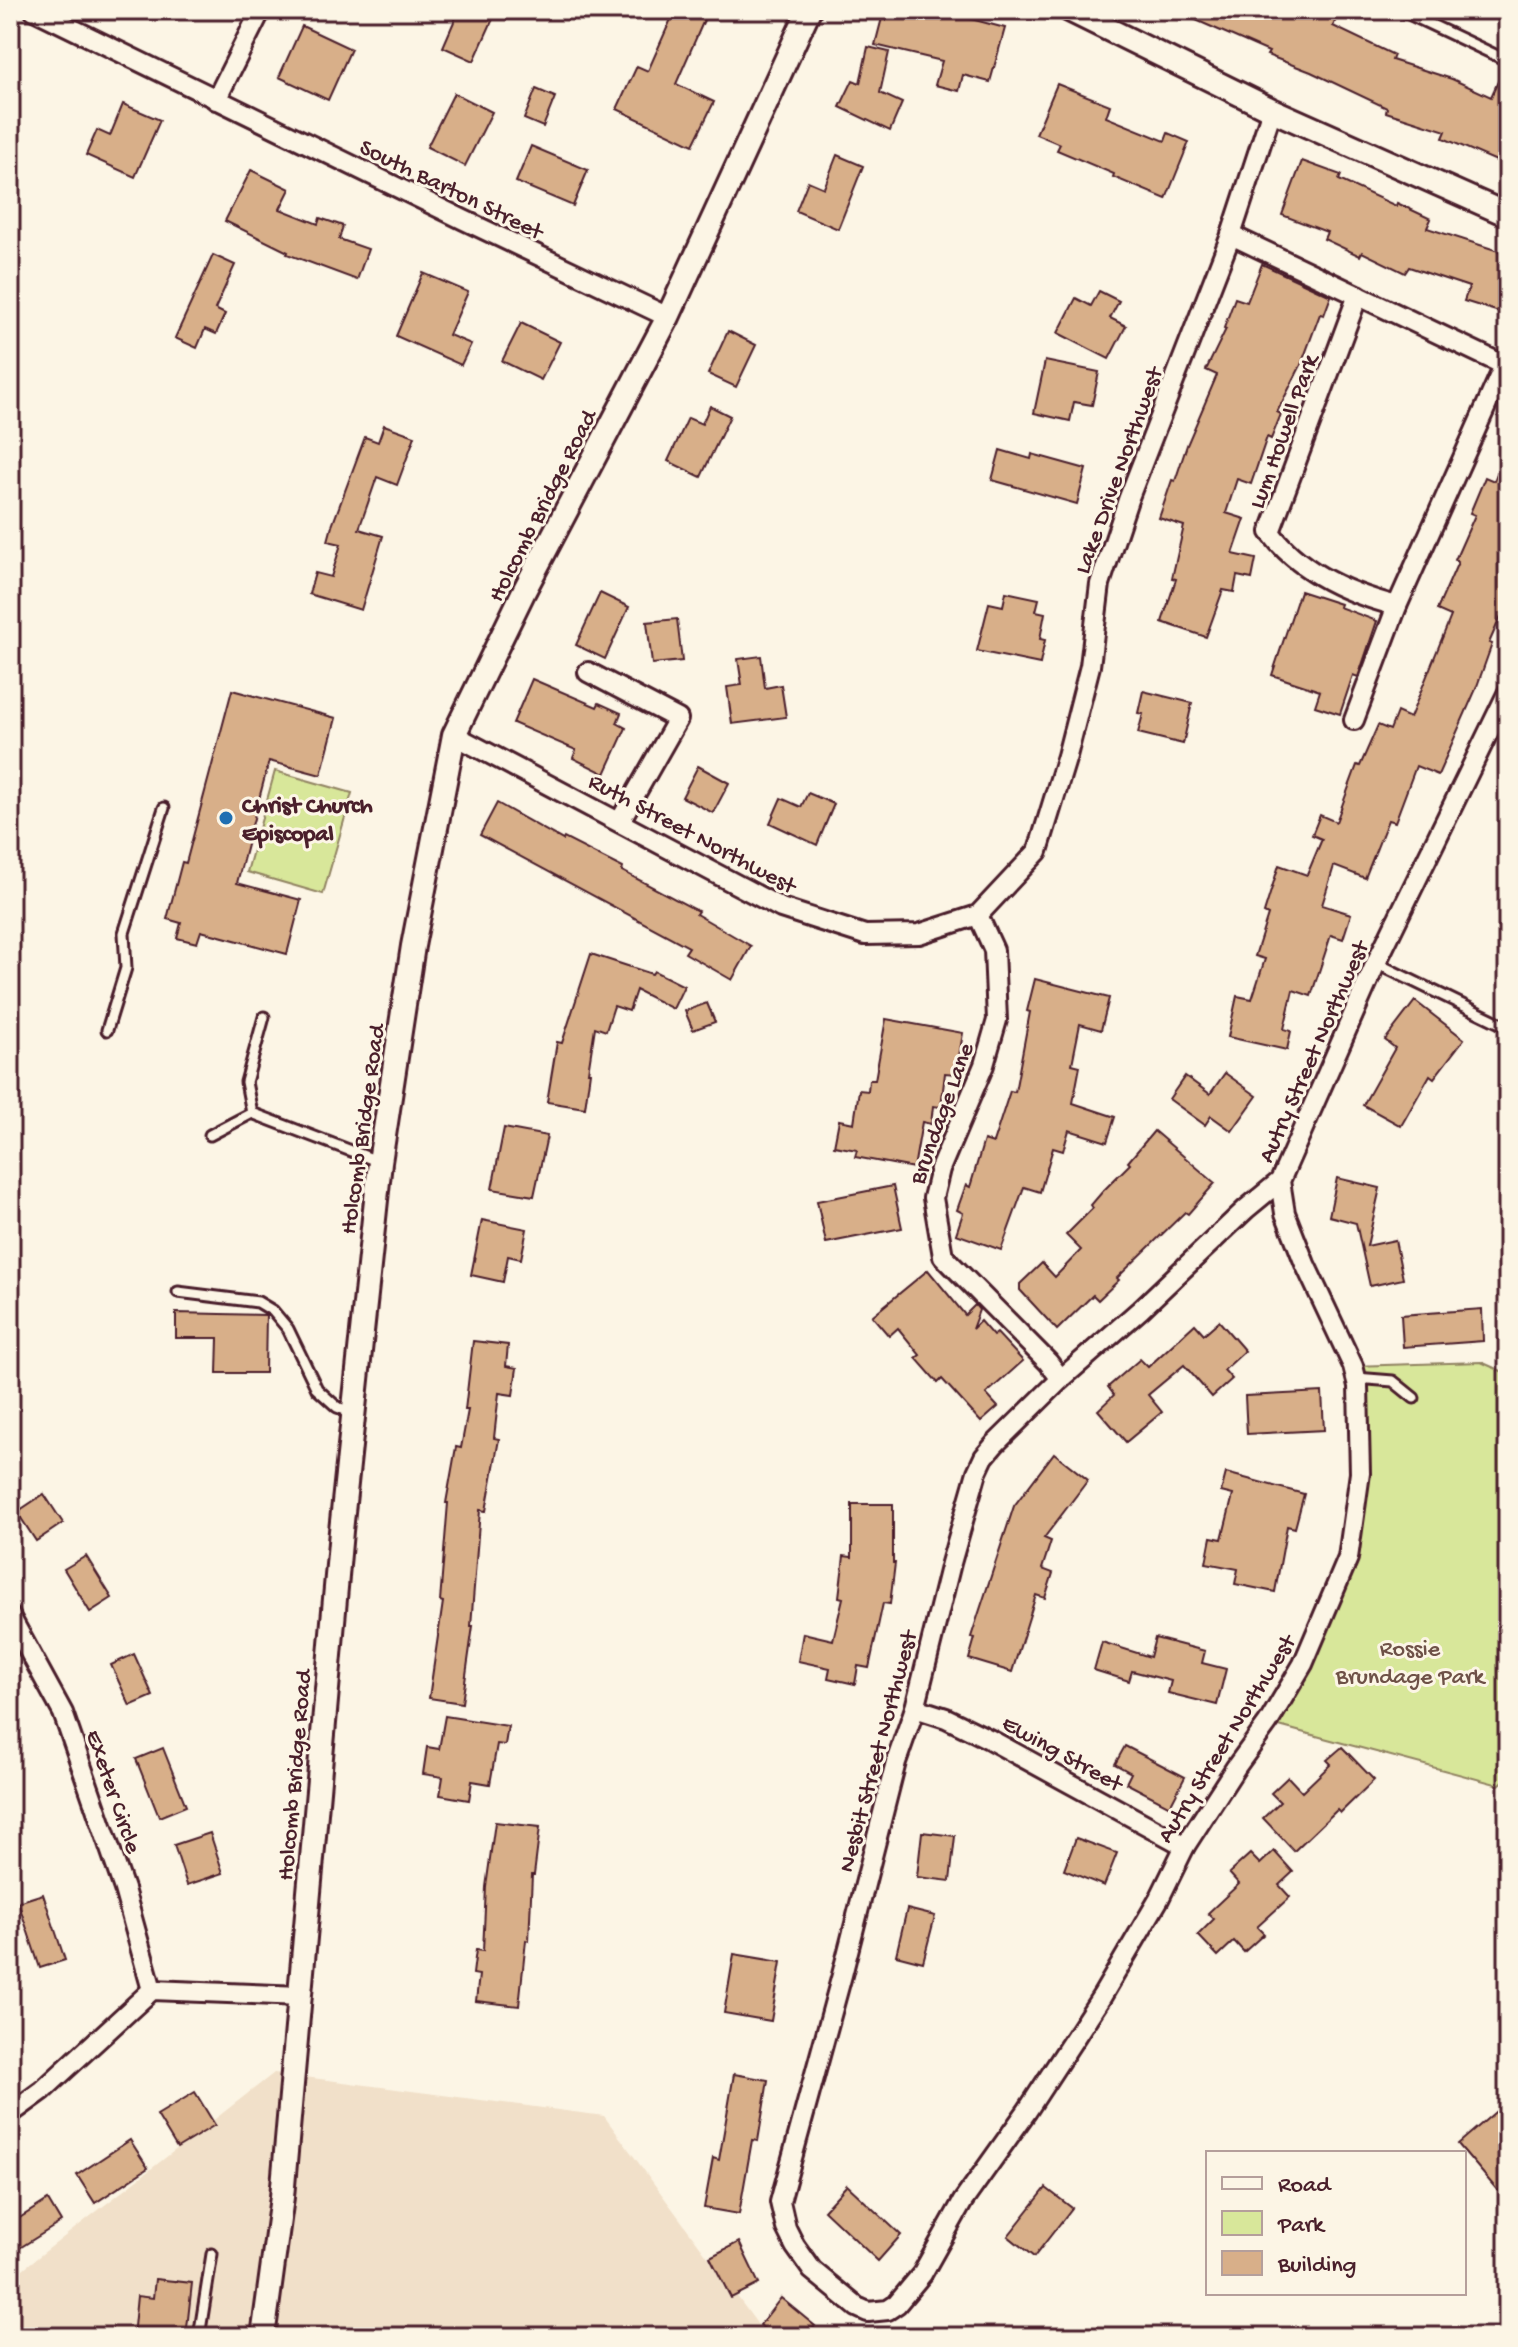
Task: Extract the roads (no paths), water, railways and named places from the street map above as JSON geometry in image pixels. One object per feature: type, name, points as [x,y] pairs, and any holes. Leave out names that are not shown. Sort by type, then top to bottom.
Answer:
[{"type":"street","name":"South Barton Street","points":[[34,10],[668,317]]},
{"type":"street","points":[[216,100],[261,10]]},
{"type":"street","name":"Holcomb Bridge Road","points":[[263,2337],[282,2197],[337,1577],[380,1162],[413,946],[454,735],[524,591],[668,317],[809,10]]},
{"type":"street","points":[[1069,10],[1272,110],[1508,215]]},
{"type":"street","name":"Lake Drive Northwest","points":[[1003,889],[1038,851],[1090,666],[1100,584],[1128,500],[1231,235],[1272,110]]},
{"type":"street","points":[[1231,235],[1506,367],[1397,606],[1354,720]]},
{"type":"street","name":"Lum Howell Park","points":[[1358,295],[1270,532],[1281,548],[1321,576],[1370,599],[1397,606]]},
{"type":"street","points":[[588,672],[678,719],[620,821]]},
{"type":"street","name":"Autry Street Northwest","points":[[943,2239],[963,2201],[1027,2111],[1102,1996],[1159,1899],[1185,1846],[1268,1723],[1303,1664],[1348,1558],[1360,1473],[1358,1386],[1285,1213],[1280,1181],[1376,963],[1508,692]]},
{"type":"street","name":"Ruth Street Northwest","points":[[454,735],[781,908],[865,935],[919,934],[978,915],[1003,889]]},
{"type":"street","name":"Brundage Lane","points":[[978,915],[994,950],[997,1020],[984,1065],[950,1145],[933,1198],[943,1256],[1061,1379]]},
{"type":"street","name":"Nesbit Street Northwest","points":[[943,2239],[922,2274],[897,2304],[888,2310],[868,2312],[857,2307],[812,2270],[786,2228],[780,2202],[896,1762],[915,1708],[977,1472],[995,1444],[1061,1379],[1280,1181]]},
{"type":"street","name":"Exeter Circle","points":[[10,1616],[63,1713],[124,1889],[152,1990]]},
{"type":"street","name":"Ewing Street","points":[[915,1708],[946,1718],[989,1739],[1185,1846]]},
{"type":"street","points":[[10,2114],[43,2090],[152,1990],[301,1996]]},
{"type":"lane","points":[[1400,10],[1508,61]]},
{"type":"lane","points":[[107,1030],[126,968],[124,933],[164,808]]},
{"type":"lane","points":[[1376,963],[1508,1027]]},
{"type":"lane","points":[[252,1113],[246,1082],[264,1017]]},
{"type":"lane","points":[[210,1135],[252,1113],[380,1162]]},
{"type":"lane","points":[[178,1292],[258,1302],[273,1311],[288,1329],[317,1389],[337,1407],[354,1413]]},
{"type":"lane","points":[[1356,1378],[1393,1381],[1414,1398]]},
{"type":"lane","points":[[199,2337],[212,2254]]},
{"type":"place","name":"Christ Church Episcopal","points":[[226,818]]},
{"type":"park label","name":"Rossie Brundage Park","points":[[1410,1661]]}]
